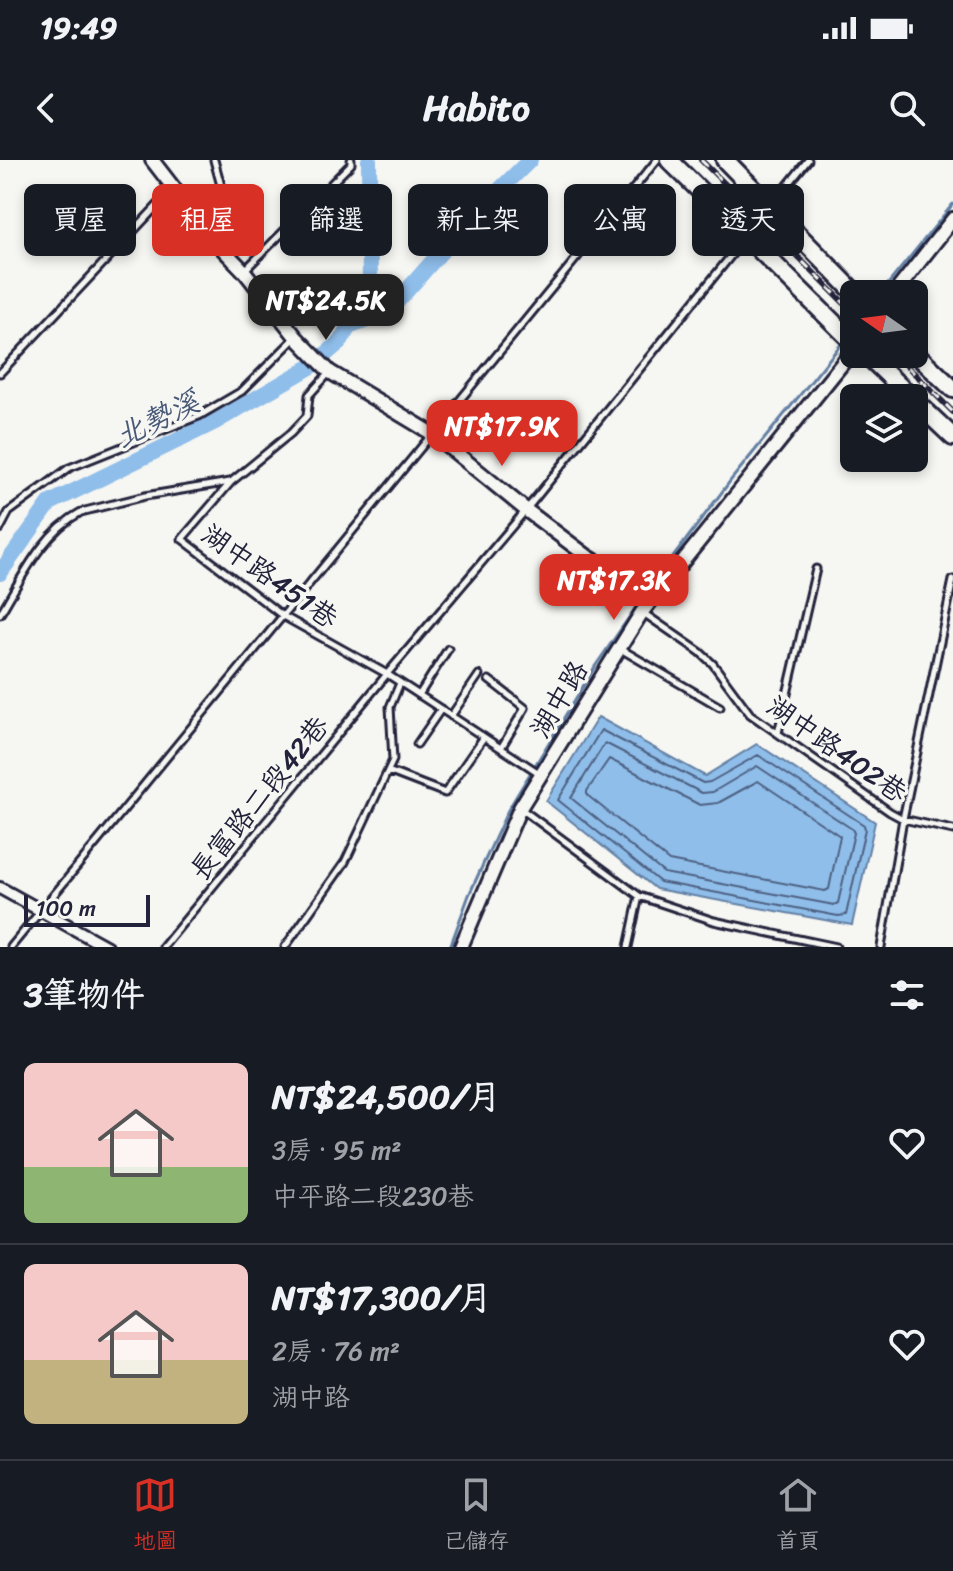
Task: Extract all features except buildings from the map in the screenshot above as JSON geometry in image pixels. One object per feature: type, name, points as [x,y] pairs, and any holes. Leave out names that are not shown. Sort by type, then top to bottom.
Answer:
[{"type":"main road","points":[[669,160],[693,184]]},
{"type":"main road","points":[[725,160],[748,184]]},
{"type":"main road","points":[[804,241],[842,280]]},
{"type":"main road","points":[[765,256],[840,332]]},
{"type":"main road","points":[[928,366],[950,387]]},
{"type":"main road","points":[[881,368],[897,384]]},
{"type":"main road","points":[[928,413],[953,437]]},
{"type":"street","points":[[152,160],[171,184]]},
{"type":"street","points":[[905,280],[953,219]]},
{"type":"street","points":[[230,256],[296,337],[330,372],[433,434],[587,556],[654,597]]},
{"type":"street","name":"湖中路","points":[[461,947],[520,808],[642,612],[840,363]]},
{"type":"street","points":[[0,888],[107,947]]},
{"type":"lane","points":[[214,160],[221,184]]},
{"type":"lane","points":[[244,271],[351,164],[351,160]]},
{"type":"lane","points":[[11,947],[657,160]]},
{"type":"lane","name":"長富路二段42巷","points":[[788,184],[808,160]]},
{"type":"lane","points":[[0,373],[152,211]]},
{"type":"lane","name":"長富路二段42巷","points":[[163,947],[526,510],[729,256]]},
{"type":"lane","points":[[0,529],[9,512],[69,468],[199,416],[242,391],[296,337]]},
{"type":"lane","name":"湖中路451巷","points":[[330,372],[309,395],[307,416],[231,482],[182,539],[283,616],[387,674],[541,774]]},
{"type":"lane","points":[[0,614],[39,549],[74,516],[145,496],[231,482]]},
{"type":"lane","points":[[778,733],[816,569]]},
{"type":"lane","points":[[881,947],[903,819],[953,580]]},
{"type":"lane","name":"湖中路402巷","points":[[642,612],[713,664],[750,714],[903,819],[953,830]]},
{"type":"lane","points":[[619,648],[720,707]]},
{"type":"lane","points":[[419,695],[448,649]]},
{"type":"lane","points":[[451,716],[479,675]]},
{"type":"lane","points":[[489,680],[525,708],[501,748]]},
{"type":"lane","points":[[285,947],[345,862],[393,760],[390,707],[400,683]]},
{"type":"lane","points":[[417,744],[441,709]]},
{"type":"lane","points":[[388,771],[445,793],[484,737]]},
{"type":"lane","points":[[520,808],[639,896],[714,921],[836,947]]},
{"type":"lane","points":[[628,947],[639,896]]},
{"type":"water","points":[[598,717],[705,776],[757,744],[875,822],[852,925],[656,889],[546,801]]},
{"type":"waterway","name":"北勢溪","points":[[0,573],[50,503],[215,422],[312,366],[340,342],[370,290],[369,160]]},
{"type":"waterway","points":[[351,326],[388,312],[470,219],[530,160]]},
{"type":"waterway","points":[[891,280],[953,204]]},
{"type":"waterway","points":[[650,588],[731,480],[840,346]]},
{"type":"waterway","points":[[450,947],[469,895],[508,810],[596,665],[641,600]]},
{"type":"railway","points":[[701,160],[840,299]]},
{"type":"railway","points":[[909,368],[953,412]]}]
